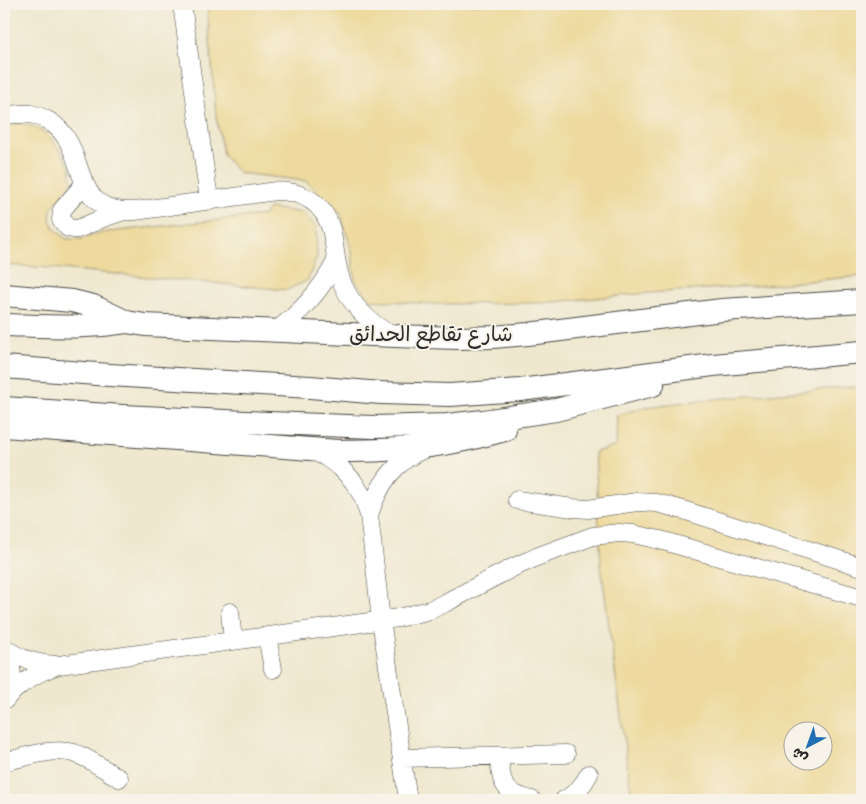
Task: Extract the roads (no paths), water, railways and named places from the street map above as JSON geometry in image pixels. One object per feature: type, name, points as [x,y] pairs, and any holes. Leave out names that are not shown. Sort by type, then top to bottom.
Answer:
[{"type":"main road","name":"شارع تقاطع الحدائق","points":[[4,295],[72,301],[93,306],[126,322],[145,325],[274,332],[458,338],[511,335],[722,310],[862,301]]},
{"type":"main road","points":[[4,326],[87,327],[126,322]]},
{"type":"main road","points":[[4,367],[381,393],[450,395],[520,390],[713,365],[862,352]]},
{"type":"main road","points":[[4,408],[259,423],[447,425],[510,418],[556,410],[673,379],[713,365]]},
{"type":"main road","points":[[4,426],[368,451],[431,446],[481,437],[506,430],[556,410]]},
{"type":"street","points":[[182,4],[209,200]]},
{"type":"street","points":[[4,115],[31,114],[53,124],[68,141],[84,184],[89,192],[96,200],[114,209],[135,211],[276,191],[300,194],[311,200],[320,208],[326,218],[331,230],[336,261],[343,284],[356,306],[374,324],[395,336]]},
{"type":"street","points":[[84,184],[62,210],[62,220],[68,228],[78,229],[125,211]]},
{"type":"street","points":[[274,332],[287,323],[310,301],[329,275],[336,261]]},
{"type":"street","points":[[369,515],[381,485],[390,472],[402,461],[431,446]]},
{"type":"street","points":[[306,448],[324,456],[340,467],[353,481],[363,497],[369,515],[408,800]]},
{"type":"street","points":[[517,500],[573,508],[602,508],[637,502],[657,504],[683,510],[862,567]]},
{"type":"street","points":[[602,508],[606,534]]},
{"type":"street","points":[[6,700],[31,677],[59,665],[382,620],[430,610],[503,572],[539,556],[580,540],[606,534],[633,534],[660,540],[862,598]]},
{"type":"street","points":[[230,612],[233,640]]},
{"type":"street","points":[[267,636],[273,669]]},
{"type":"street","points":[[4,648],[20,658],[33,662],[59,665]]},
{"type":"street","points":[[4,648],[10,662],[12,674],[6,700]]},
{"type":"street","points":[[4,762],[50,752],[67,752],[83,757],[119,778]]},
{"type":"street","points":[[402,758],[566,754]]},
{"type":"street","points":[[499,756],[500,772],[506,787],[519,797],[532,800]]},
{"type":"street","points":[[564,800],[579,790],[589,774]]}]
